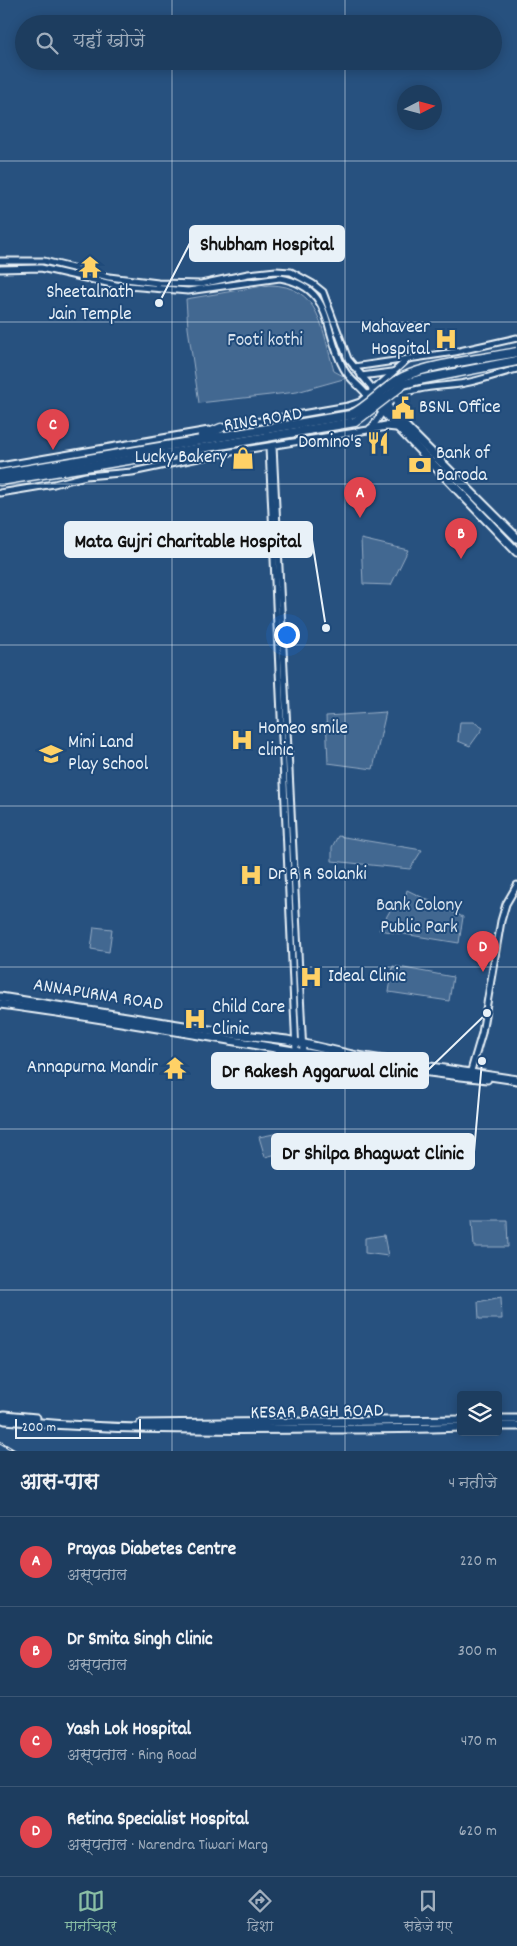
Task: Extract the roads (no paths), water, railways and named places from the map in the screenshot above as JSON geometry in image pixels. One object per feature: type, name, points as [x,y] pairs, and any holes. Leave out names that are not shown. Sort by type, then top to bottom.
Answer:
[{"type":"highway","name":"RING ROAD","points":[[0,481],[84,467],[350,415],[360,410],[380,392],[405,376],[517,352]]},
{"type":"highway","name":"RING ROAD","points":[[0,474],[171,445],[226,440],[355,422],[404,384],[517,361]]},
{"type":"highway","points":[[171,445],[221,428]]},
{"type":"highway","points":[[84,467],[86,476]]},
{"type":"main road","points":[[373,389],[396,426],[517,552]]},
{"type":"main road","points":[[367,395],[395,416],[517,538]]},
{"type":"main road","points":[[395,416],[399,395]]},
{"type":"main road","points":[[371,429],[396,426]]},
{"type":"main road","name":"ANNAPURNA ROAD","points":[[0,998],[175,1027],[299,1052],[517,1081]]},
{"type":"main road","name":"ANNAPURNA ROAD","points":[[0,1004],[299,1043],[357,1056],[470,1075]]},
{"type":"main road","name":"KESAR BAGH ROAD","points":[[0,1417],[5,1415],[108,1424],[173,1427],[457,1427]]},
{"type":"main road","points":[[502,1419],[517,1419]]},
{"type":"main road","name":"KESAR BAGH ROAD","points":[[173,1427],[185,1424],[457,1420]]},
{"type":"main road","points":[[502,1426],[517,1426]]},
{"type":"street","points":[[0,261],[44,262],[109,277],[158,283],[200,284],[248,274],[276,271],[291,272],[323,292],[348,359],[373,389]]},
{"type":"street","points":[[0,269],[41,268],[116,285],[188,291],[280,278],[294,280],[310,290],[320,301],[343,367],[367,395]]},
{"type":"street","points":[[354,367],[455,352],[517,338]]},
{"type":"street","points":[[0,466],[348,406],[360,402],[408,359]]},
{"type":"street","points":[[0,493],[54,484],[86,476],[132,472],[213,455],[371,429],[385,408],[399,395],[468,383],[517,369]]},
{"type":"street","points":[[361,376],[392,372]]},
{"type":"street","points":[[271,446],[299,1052]]},
{"type":"street","points":[[470,1075],[482,1033],[501,921],[506,904],[517,885]]},
{"type":"railway","points":[[0,1442],[15,1451]]},
{"type":"place","name":"Sheetalnath Jain Temple","points":[[90,267]]},
{"type":"place","name":"Shubham Hospital","points":[[159,303]]},
{"type":"place","name":"Mahaveer Hospital","points":[[446,339]]},
{"type":"place","name":"BSNL Office","points":[[403,408]]},
{"type":"place","name":"Domino's","points":[[378,443]]},
{"type":"place","name":"Yash Lok Hospital","points":[[53,450]]},
{"type":"place","name":"Lucky Bakery","points":[[243,458]]},
{"type":"place","name":"Bank of Baroda","points":[[420,465]]},
{"type":"place","name":"Prayas Diabetes Centre","points":[[360,518]]},
{"type":"place","name":"Dr Smita Singh Clinic","points":[[461,559]]},
{"type":"place","name":"Mata Gujri Charitable Hospital","points":[[326,628]]},
{"type":"place","name":"Homeo smile clinic","points":[[242,740]]},
{"type":"place","name":"Mini Land Play School","points":[[51,754]]},
{"type":"place","name":"Dr R R Solanki","points":[[251,875]]},
{"type":"place","name":"Retina Specialist Hospital","points":[[483,972]]},
{"type":"place","name":"Ideal Clinic","points":[[311,977]]},
{"type":"place","name":"Dr Rakesh Aggarwal Clinic","points":[[487,1013]]},
{"type":"place","name":"Child Care Clinic","points":[[195,1019]]},
{"type":"place","name":"Dr Shilpa Bhagwat Clinic","points":[[482,1061]]},
{"type":"place","name":"Annapurna Mandir","points":[[175,1068]]},
{"type":"park label","name":"Footi kothi","points":[[265,341]]},
{"type":"park label","name":"Bank Colony Public Park","points":[[419,917]]}]
